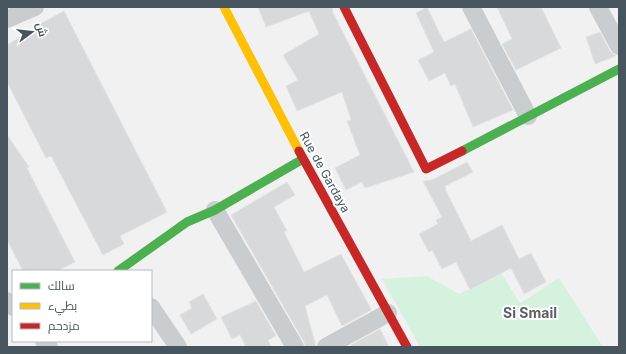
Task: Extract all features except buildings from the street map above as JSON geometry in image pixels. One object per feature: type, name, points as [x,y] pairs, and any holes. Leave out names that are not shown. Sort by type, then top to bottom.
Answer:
[{"type":"street","points":[[7,19],[35,7]]},
{"type":"street","name":"Rue de Gardaya","points":[[224,7],[303,158],[407,347]]},
{"type":"street","points":[[344,7],[426,169],[619,69]]},
{"type":"street","points":[[471,7],[528,116]]},
{"type":"street","points":[[598,7],[619,46]]},
{"type":"street","points":[[123,270],[187,222],[215,210],[303,158]]},
{"type":"street","points":[[215,210],[295,347]]},
{"type":"street","points":[[152,308],[178,347]]},
{"type":"street","points":[[326,347],[388,313]]},
{"type":"green space","points":[[501,273],[520,303],[559,278],[603,347],[420,347],[382,279],[427,276],[459,294]]},
{"type":"traffic: fast","points":[[462,151],[619,69]]},
{"type":"traffic: fast","points":[[119,270],[187,222],[215,210],[303,159]]},
{"type":"traffic: slow","points":[[224,7],[299,151]]},
{"type":"traffic: jam","points":[[344,7],[426,169],[462,151]]},
{"type":"traffic: jam","points":[[299,151],[407,347]]},
{"type":"district","name":"Si Smail","points":[[530,312]]}]
